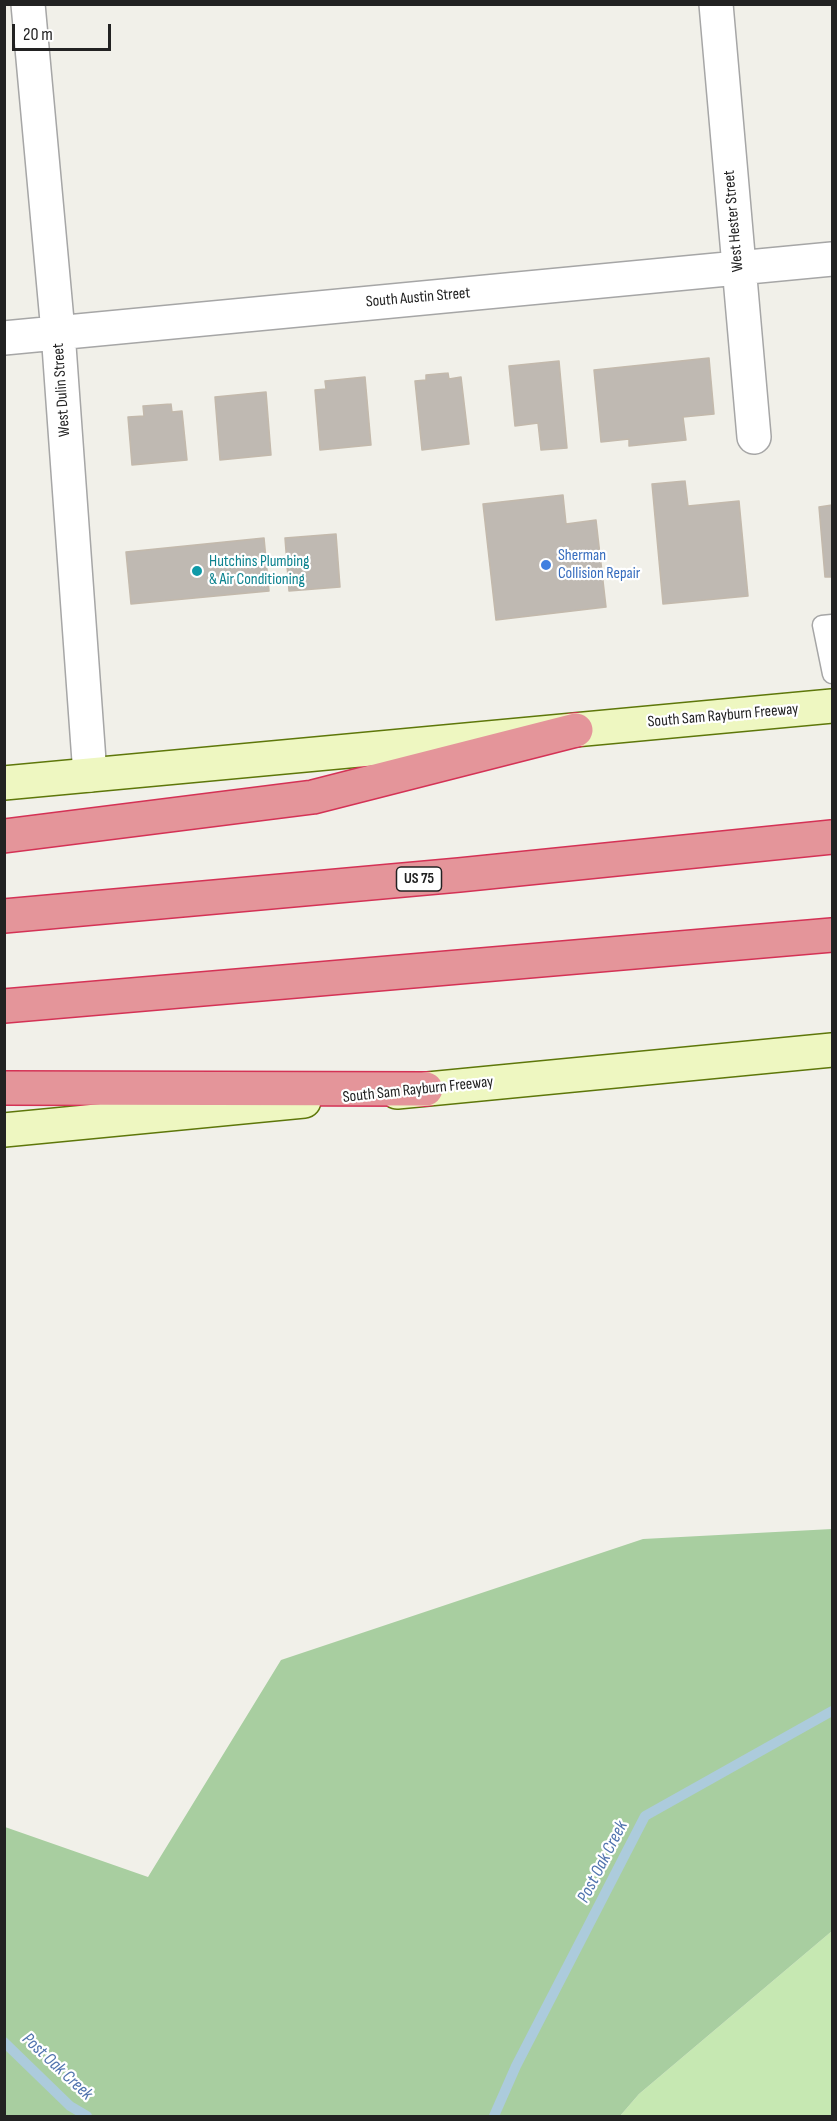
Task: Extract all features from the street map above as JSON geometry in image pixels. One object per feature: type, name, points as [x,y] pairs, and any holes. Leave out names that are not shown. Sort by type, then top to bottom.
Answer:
[{"type":"highway","points":[[4,836],[313,797],[576,730]]},
{"type":"highway","name":"US 75","points":[[4,916],[459,875],[832,837]]},
{"type":"highway","points":[[4,1006],[832,935]]},
{"type":"highway","points":[[4,1088],[426,1089]]},
{"type":"main road","name":"South Sam Rayburn Freeway","points":[[4,783],[832,706]]},
{"type":"main road","name":"South Sam Rayburn Freeway","points":[[4,1130],[832,1050]]},
{"type":"street","name":"West Dulin Street","points":[[28,4],[58,332],[90,775]]},
{"type":"street","name":"West Hester Street","points":[[716,4],[754,437]]},
{"type":"street","name":"South Austin Street","points":[[4,338],[832,259]]},
{"type":"lane","points":[[832,624],[822,625],[832,674]]},
{"type":"green space","points":[[832,1529],[832,1931],[639,2094],[620,2116],[5,2116],[5,1827],[148,1877],[281,1660],[643,1539]]},
{"type":"green space","points":[[832,1931],[832,2116],[620,2116],[639,2094]]},
{"type":"building","points":[[709,358],[714,414],[683,417],[686,440],[629,446],[629,439],[601,442],[594,370]]},
{"type":"building","points":[[559,361],[567,448],[541,450],[538,423],[515,426],[509,366]]},
{"type":"building","points":[[448,373],[449,379],[461,377],[469,444],[422,450],[415,381],[426,380],[426,375]]},
{"type":"building","points":[[365,377],[371,445],[320,450],[315,390],[326,389],[325,381]]},
{"type":"building","points":[[266,392],[271,455],[220,460],[215,397]]},
{"type":"building","points":[[171,404],[172,412],[182,411],[187,460],[132,465],[128,417],[144,416],[143,406]]},
{"type":"building","points":[[685,481],[688,506],[739,501],[748,596],[663,604],[652,484]]},
{"type":"building","name":"Sherman Collision Repair","points":[[563,495],[566,524],[596,520],[606,607],[496,620],[483,504]]},
{"type":"building","points":[[832,505],[832,577],[825,577],[819,507]]},
{"type":"building","points":[[336,534],[340,587],[289,591],[285,538]]},
{"type":"building","name":"Hutchins Plumbing & Air Conditioning","points":[[264,538],[269,591],[131,604],[126,552]]},
{"type":"waterway","name":"Post Oak Creek","points":[[494,2116],[516,2066],[645,1816],[832,1711]]},
{"type":"waterway","name":"Post Oak Creek","points":[[4,2042],[70,2106],[87,2116]]},
{"type":"place","name":"Sherman Collision Repair","points":[[546,565]]},
{"type":"place","name":"Hutchins Plumbing & Air Conditioning","points":[[197,571]]}]
